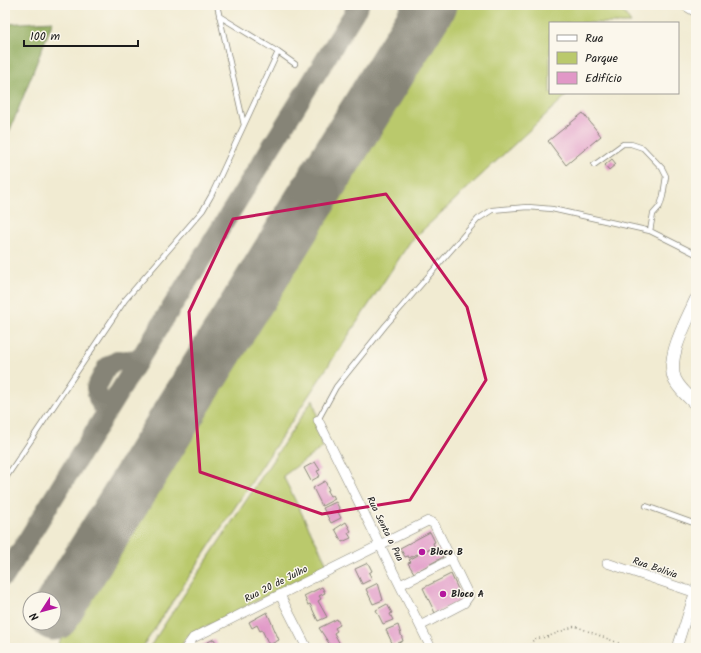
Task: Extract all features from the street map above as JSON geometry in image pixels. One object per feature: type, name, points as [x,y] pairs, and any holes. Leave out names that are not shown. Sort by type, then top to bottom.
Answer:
[{"type":"main road","points":[[696,300],[674,354],[672,372],[679,386],[696,404]]},
{"type":"street","points":[[686,5],[696,11]]},
{"type":"street","name":"Rua Senta a Pua","points":[[318,420],[431,648]]},
{"type":"street","name":"Rua 20 de Julho","points":[[186,648],[193,638],[424,523],[431,522],[436,526],[452,559]]},
{"type":"street","points":[[400,585],[452,559],[468,592],[468,600],[420,626]]},
{"type":"street","name":"Rua Bolívia","points":[[608,563],[695,591]]},
{"type":"street","points":[[677,648],[695,591]]},
{"type":"street","points":[[280,595],[307,648]]},
{"type":"lane","points":[[217,5],[244,125]]},
{"type":"lane","points":[[219,16],[295,64]]},
{"type":"lane","points":[[5,479],[125,300],[203,210],[211,196],[278,52]]},
{"type":"lane","points":[[594,165],[623,144],[630,144],[642,148],[662,168],[666,176],[663,196],[660,206],[653,214],[650,231]]},
{"type":"lane","points":[[318,420],[336,387],[385,326],[478,219],[492,210],[528,207],[552,209],[650,231],[696,254]]},
{"type":"lane","points":[[646,506],[696,524]]},
{"type":"path","points":[[528,648],[534,639],[547,637],[575,626],[620,644],[620,648]]},
{"type":"highlighted area","points":[[386,194],[467,307],[486,380],[410,500],[322,514],[200,472],[189,312],[233,219]]},
{"type":"green space","points":[[458,5],[613,5],[625,14],[630,22],[549,22],[549,94],[568,94],[410,242],[142,648],[56,648]]},
{"type":"green space","points":[[53,21],[5,143],[5,24]]},
{"type":"green space","points":[[313,399],[317,415],[315,423],[323,447],[283,476],[328,566],[190,634],[184,640],[181,648],[149,648]]},
{"type":"building","points":[[583,113],[601,136],[566,165],[548,141]]},
{"type":"building","points":[[612,159],[616,164],[609,170],[605,165]]},
{"type":"building","points":[[315,462],[320,470],[317,471],[320,476],[311,481],[304,468]]},
{"type":"building","points":[[325,481],[329,490],[327,491],[330,496],[333,495],[335,499],[322,506],[313,488]]},
{"type":"building","points":[[336,502],[340,510],[338,512],[341,518],[331,523],[323,508]]},
{"type":"building","points":[[346,522],[351,531],[348,533],[351,538],[342,542],[335,529]]},
{"type":"building","name":"Bloco B","points":[[430,532],[435,542],[433,543],[434,546],[427,551],[434,547],[436,550],[439,549],[443,557],[414,573],[408,563],[411,562],[409,560],[418,555],[417,554],[409,558],[408,556],[405,557],[400,548]]},
{"type":"building","points":[[368,563],[372,571],[369,573],[372,579],[362,584],[355,569]]},
{"type":"building","name":"Bloco A","points":[[451,574],[463,600],[435,613],[423,588]]},
{"type":"building","points":[[378,583],[383,600],[373,604],[366,589]]},
{"type":"building","points":[[322,587],[325,593],[319,596],[321,599],[318,601],[327,617],[318,621],[310,604],[308,605],[304,596]]},
{"type":"building","points":[[387,604],[392,613],[390,614],[393,620],[383,624],[376,610]]},
{"type":"building","points":[[267,612],[279,640],[269,645],[262,630],[260,631],[257,625],[252,628],[249,622]]},
{"type":"building","points":[[337,619],[340,625],[335,628],[337,631],[334,633],[342,648],[332,648],[319,628]]},
{"type":"building","points":[[398,625],[403,641],[393,645],[386,630]]},
{"type":"building","points":[[214,639],[219,648],[204,648],[202,645]]},
{"type":"taxiway","points":[[5,576],[359,5]]},
{"type":"taxiway","points":[[111,404],[102,406],[98,398],[96,388],[107,367],[117,361],[139,359]]},
{"type":"runway","points":[[62,602],[431,5]]},
{"type":"place","name":"Bloco B","points":[[422,552]]},
{"type":"place","name":"Bloco A","points":[[443,594]]}]
